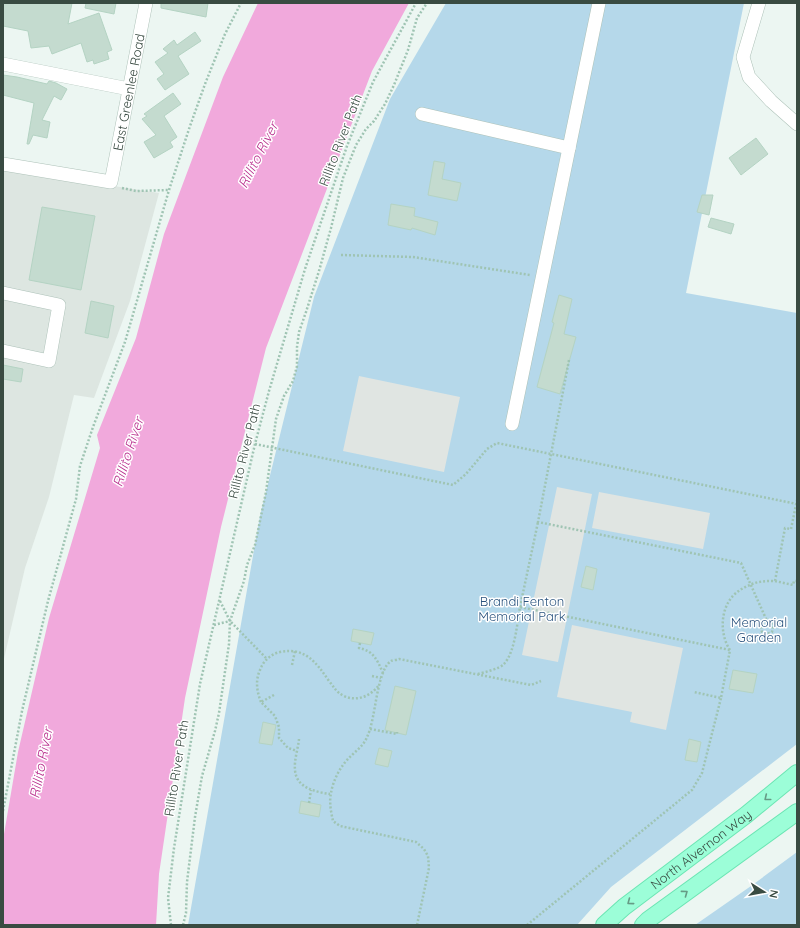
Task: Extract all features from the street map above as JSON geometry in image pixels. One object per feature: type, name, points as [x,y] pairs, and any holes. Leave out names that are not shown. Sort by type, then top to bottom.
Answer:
[{"type":"main road","name":"North Alvernon Way","points":[[604,925],[624,907],[746,815],[797,773]]},
{"type":"main road","name":"North Alvernon Way","points":[[642,925],[797,812]]},
{"type":"street","name":"East Greenlee Road","points":[[111,182],[146,3]]},
{"type":"street","points":[[512,424],[599,3]]},
{"type":"street","points":[[759,3],[743,57],[749,77],[771,102],[797,124]]},
{"type":"street","points":[[3,64],[129,89]]},
{"type":"street","points":[[422,114],[569,148]]},
{"type":"street","points":[[3,164],[111,182]]},
{"type":"street","points":[[3,293],[59,305],[49,361],[3,351]]},
{"type":"path","points":[[3,811],[22,711],[48,601],[76,499],[80,466],[93,427],[126,342],[188,129],[226,34],[241,3]]},
{"type":"path","name":"Rillito River Path","points":[[171,925],[168,898],[174,848],[199,692],[255,444],[269,391],[305,269],[346,146],[373,82],[416,3]]},
{"type":"path","points":[[183,925],[186,913],[187,882],[195,817],[202,776],[215,732],[219,712],[229,644],[230,621],[244,580],[247,565],[255,545],[266,492],[276,419],[284,396],[293,381],[297,366],[299,332],[319,271],[343,178],[356,144],[385,104],[405,57],[417,18],[427,3]]},
{"type":"path","points":[[111,182],[123,189],[136,191],[169,190]]},
{"type":"path","points":[[341,255],[413,257],[543,277]]},
{"type":"path","points":[[477,674],[503,665],[512,652],[570,360]]},
{"type":"path","points":[[255,444],[453,485],[466,474],[487,449],[497,443],[797,502],[791,529],[785,528],[775,581]]},
{"type":"path","points":[[538,522],[741,563],[767,621],[772,623],[774,627],[772,632],[767,634],[762,632],[761,627],[763,623],[767,621]]},
{"type":"path","points":[[527,925],[692,790],[702,773],[721,698],[730,650],[726,645],[722,625],[726,607],[732,597],[750,584],[763,581],[775,581],[793,585],[794,581],[797,581]]},
{"type":"path","points":[[219,601],[230,621],[267,659]]},
{"type":"path","points":[[520,607],[730,650]]},
{"type":"path","points":[[214,625],[230,621]]},
{"type":"path","points":[[360,643],[359,648],[367,650],[373,655],[383,673]]},
{"type":"path","points":[[292,665],[295,651]]},
{"type":"path","points":[[297,751],[288,748],[280,738],[279,727],[275,716],[261,702],[258,694],[256,684],[259,671],[262,664],[267,659],[276,653],[295,651],[301,653],[317,663],[335,689],[345,696],[356,698],[365,696],[375,690],[380,683]]},
{"type":"path","points":[[416,925],[428,868],[428,856],[424,849],[416,842],[340,826],[333,821],[330,810],[330,794],[343,765],[360,748],[367,738],[372,724],[381,678],[385,667],[391,661],[399,659],[531,685],[541,681]]},
{"type":"path","points":[[372,676],[381,678]]},
{"type":"path","points":[[694,692],[721,698]]},
{"type":"path","points":[[261,702],[274,695]]},
{"type":"path","points":[[370,729],[397,734],[397,732]]},
{"type":"path","points":[[299,739],[295,771],[299,781],[311,790],[330,794]]},
{"type":"path","points":[[309,803],[311,790]]},
{"type":"shaded area","points":[[3,169],[159,193],[130,301],[94,398],[74,395],[49,497],[25,568],[3,663]]},
{"type":"shaded area","points":[[359,376],[460,397],[444,472],[343,451]]},
{"type":"shaded area","points":[[557,487],[592,494],[558,662],[522,655]]},
{"type":"shaded area","points":[[599,492],[710,513],[703,549],[592,528]]},
{"type":"shaded area","points":[[572,625],[683,648],[666,730],[630,722],[632,712],[557,697]]},
{"type":"green space","name":"Brandi Fenton Memorial Park","points":[[446,3],[744,3],[686,293],[797,313],[797,744],[611,887],[577,925],[188,925],[260,516],[314,297],[390,99]]},
{"type":"green space","points":[[797,852],[797,925],[695,925],[751,886]]},
{"type":"water","name":"Rillito River","points":[[258,3],[409,3],[372,71],[266,348],[221,527],[185,698],[159,874],[156,925],[3,925],[3,840],[18,752],[49,618],[100,448],[97,435],[136,338],[164,234],[223,77]]},
{"type":"building","points":[[3,3],[72,3],[68,24],[99,13],[112,50],[107,52],[109,59],[94,64],[93,60],[87,62],[81,43],[52,54],[49,46],[31,48],[28,31],[3,26]]},
{"type":"building","points":[[86,3],[116,3],[114,14],[85,8]]},
{"type":"building","points":[[161,3],[208,3],[206,17],[161,8]]},
{"type":"building","points":[[195,32],[201,41],[178,56],[189,74],[165,90],[157,79],[164,74],[155,62],[168,53],[163,49],[174,40],[177,45]]},
{"type":"building","points":[[3,75],[47,84],[49,81],[67,89],[61,100],[54,96],[42,120],[50,122],[47,138],[33,135],[29,144],[27,144],[34,103],[3,95]]},
{"type":"building","points":[[173,93],[181,104],[164,116],[177,137],[170,142],[173,147],[154,158],[144,142],[156,135],[142,119],[147,116],[144,114]]},
{"type":"building","points":[[756,138],[768,154],[741,175],[729,158]]},
{"type":"building","points":[[434,161],[445,163],[442,179],[461,183],[457,201],[428,195]]},
{"type":"building","points":[[702,195],[713,195],[709,215],[697,212]]},
{"type":"building","points":[[391,204],[415,208],[414,216],[438,222],[435,235],[412,228],[411,230],[388,225]]},
{"type":"building","points":[[42,207],[95,216],[81,290],[29,280]]},
{"type":"building","points":[[711,218],[734,224],[731,234],[708,227]]},
{"type":"building","points":[[559,295],[572,299],[564,334],[576,337],[560,394],[537,387],[554,323],[552,322]]},
{"type":"building","points":[[91,301],[114,306],[108,338],[85,333]]},
{"type":"building","points":[[3,365],[23,369],[21,382],[3,379]]},
{"type":"building","points":[[586,566],[597,569],[593,590],[581,587]]},
{"type":"building","points":[[353,629],[374,633],[371,645],[351,641]]},
{"type":"building","points":[[733,670],[757,674],[753,693],[729,689]]},
{"type":"building","points":[[395,686],[416,691],[406,735],[385,730]]},
{"type":"building","points":[[263,722],[276,725],[272,745],[259,743]]},
{"type":"building","points":[[689,739],[701,742],[697,762],[685,760]]},
{"type":"building","points":[[379,748],[392,751],[388,767],[375,764]]},
{"type":"building","points":[[301,801],[321,805],[319,817],[299,813]]},
{"type":"park label","name":"Memorial Garden","points":[[759,630]]}]
